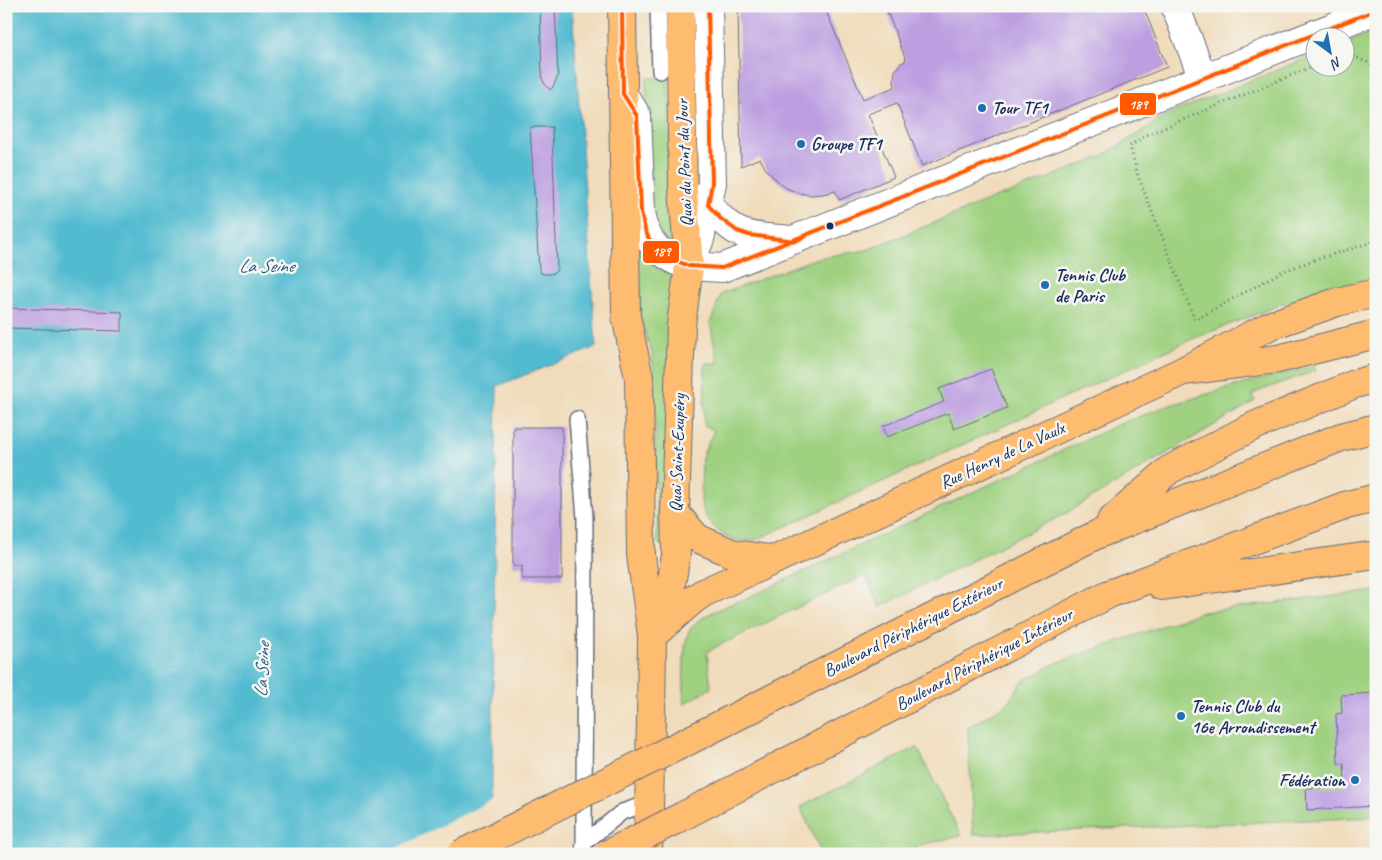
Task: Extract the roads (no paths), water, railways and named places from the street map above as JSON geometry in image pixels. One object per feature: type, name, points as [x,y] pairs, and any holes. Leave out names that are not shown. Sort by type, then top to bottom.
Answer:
[{"type":"main road","points":[[622,6],[623,94]]},
{"type":"main road","name":"Quai du Point du Jour","points":[[680,6],[683,190],[689,266]]},
{"type":"main road","name":"Quai Saint-Exupéry","points":[[623,94],[626,316],[639,378],[641,555],[652,636],[648,854]]},
{"type":"main road","name":"Quai Saint-Exupéry","points":[[652,636],[670,591],[676,555],[675,513],[681,325],[689,266]]},
{"type":"main road","points":[[1183,371],[1269,326],[1337,302],[1376,293]]},
{"type":"main road","name":"Rue Henry de La Vaulx","points":[[652,636],[694,599],[704,593],[1183,371],[1278,360],[1376,334]]},
{"type":"main road","points":[[1096,535],[1169,470],[1254,426],[1355,384],[1376,378]]},
{"type":"main road","name":"Boulevard Périphérique Extérieur","points":[[461,854],[1096,535],[1341,437],[1376,428]]},
{"type":"main road","name":"Boulevard Périphérique Intérieur","points":[[592,850],[683,816],[1109,594],[1347,505],[1376,498]]},
{"type":"main road","points":[[675,513],[697,538],[734,554],[775,560]]},
{"type":"main road","points":[[1109,594],[1376,555]]},
{"type":"street","name":"Quai du Point du Jour","points":[[689,266],[700,239],[712,183],[708,6]]},
{"type":"street","points":[[1175,6],[1203,78]]},
{"type":"street","points":[[623,94],[637,116],[641,212],[644,230],[657,249],[676,261],[689,266],[722,268],[795,241],[1376,10]]},
{"type":"street","points":[[880,227],[1072,150],[1164,93]]},
{"type":"street","points":[[708,205],[737,231],[749,236],[795,241]]},
{"type":"lane","points":[[658,6],[660,71]]},
{"type":"lane","points":[[577,419],[585,518],[592,850]]},
{"type":"lane","points":[[592,850],[622,812],[649,803]]},
{"type":"water","name":"La Seine","points":[[6,6],[572,6],[596,347],[497,386],[491,854],[6,854]]},
{"type":"place","name":"Tour TF1","points":[[982,108]]},
{"type":"place","name":"Groupe TF1","points":[[801,144]]},
{"type":"place","name":"Tennis Club de Paris","points":[[1045,285]]},
{"type":"place","name":"Tennis Club du 16e Arrondissement","points":[[1181,716]]},
{"type":"place","name":"Fédération","points":[[1355,780]]}]
